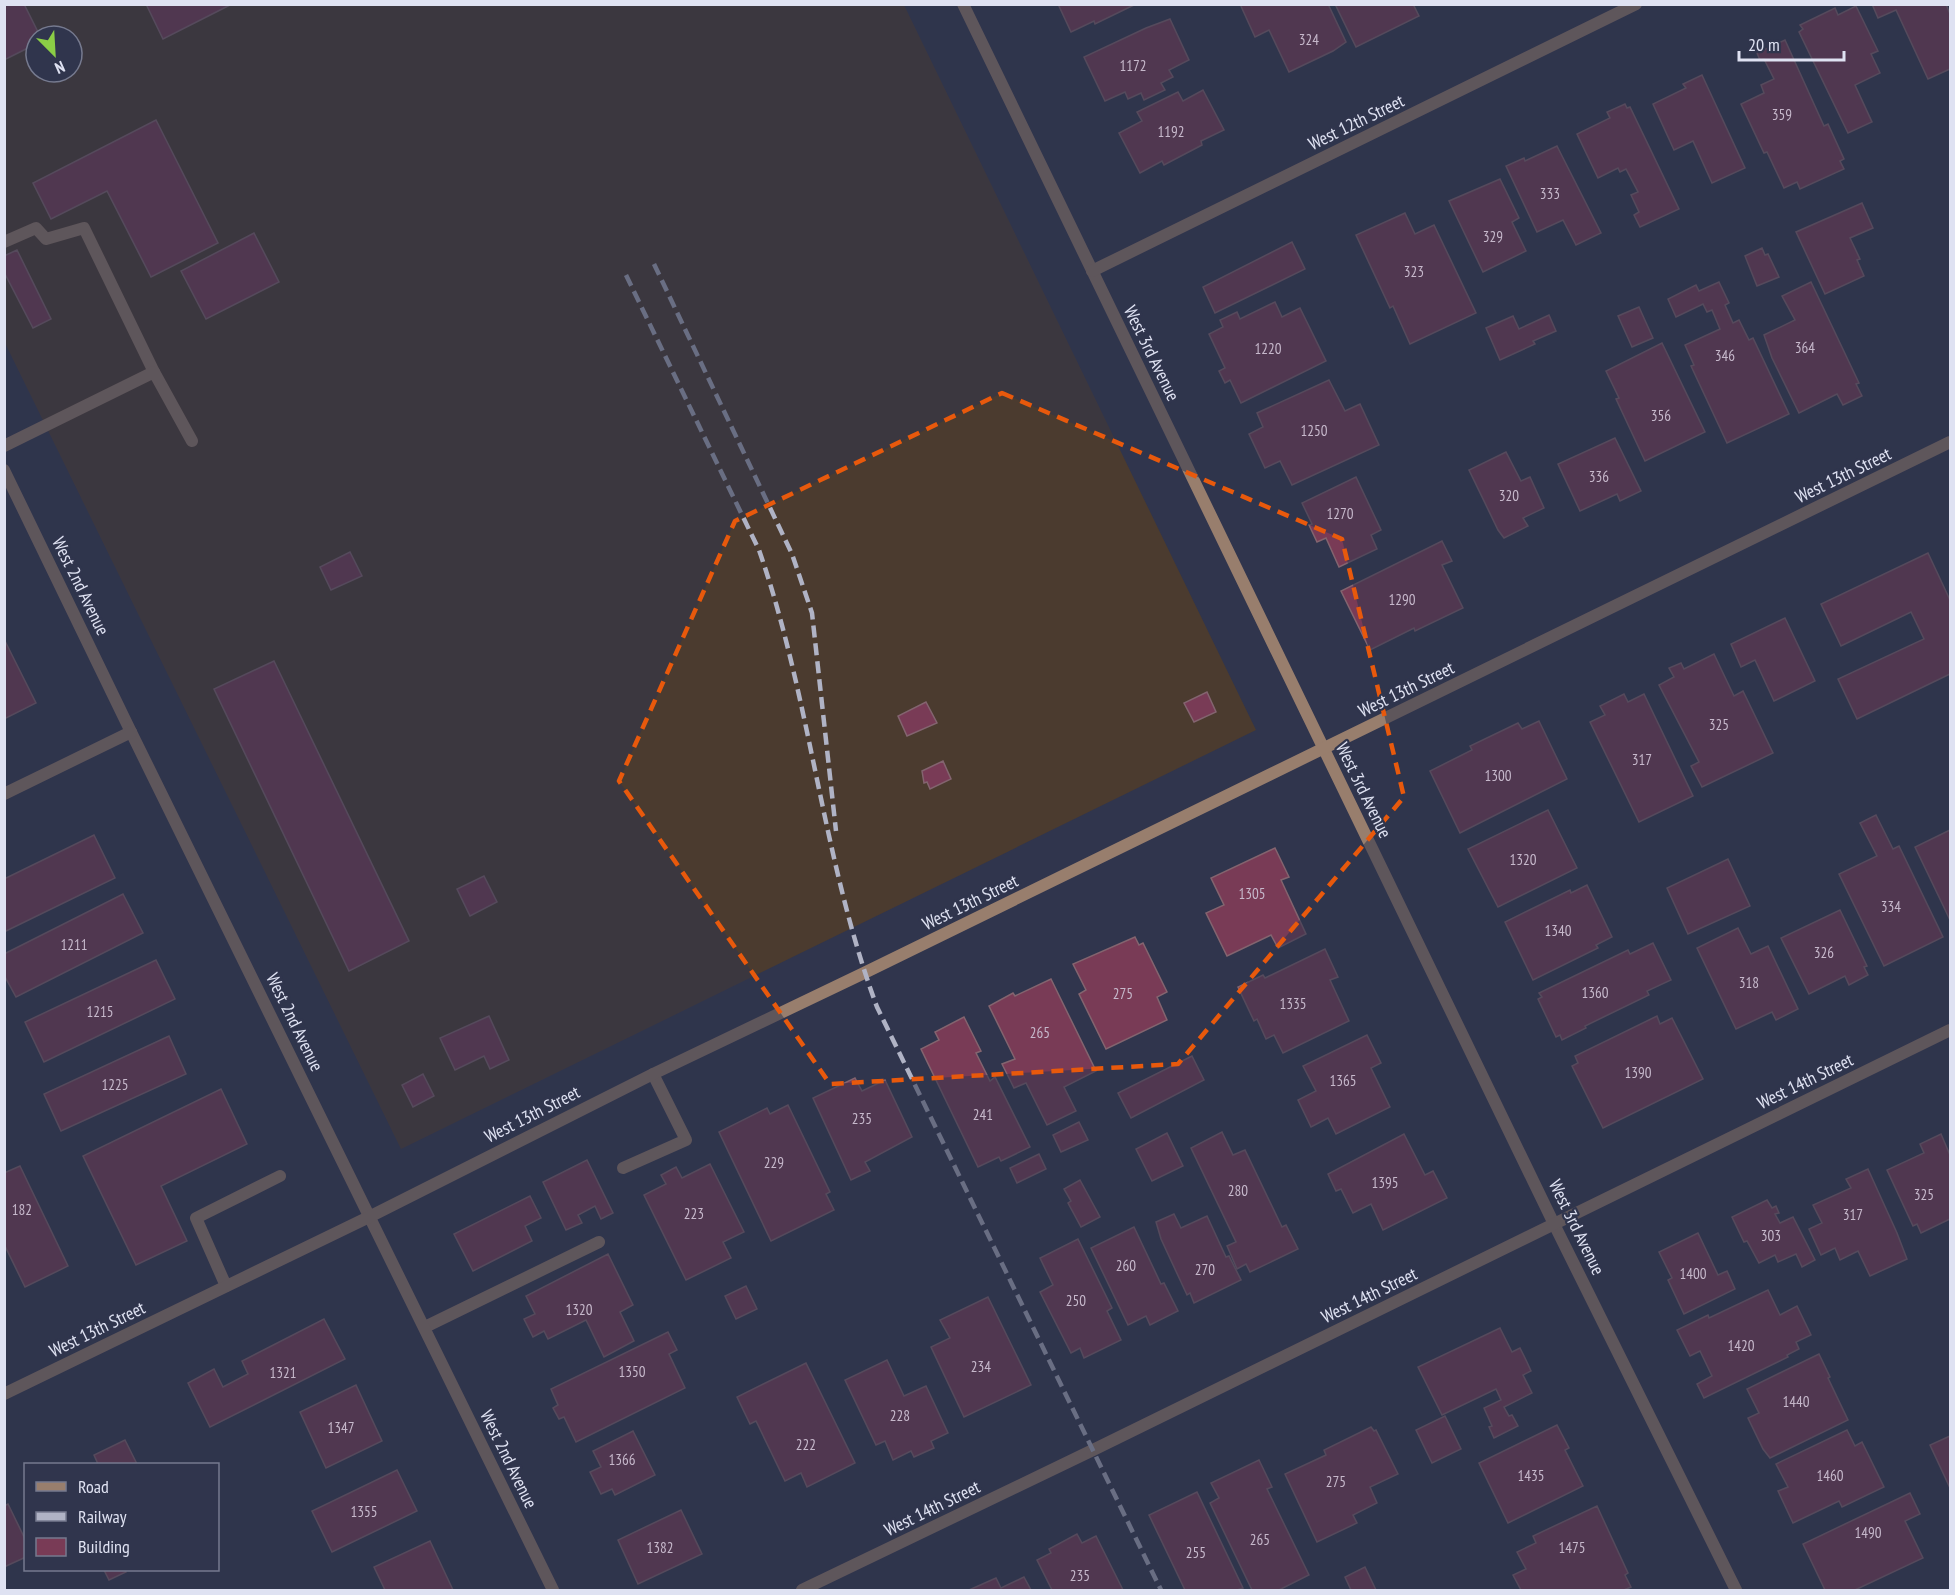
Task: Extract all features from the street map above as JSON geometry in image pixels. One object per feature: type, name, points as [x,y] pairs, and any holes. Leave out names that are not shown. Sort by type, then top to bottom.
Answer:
[{"type":"street","name":"West 3rd Avenue","points":[[963,4],[1554,1224],[1736,1590]]},
{"type":"street","name":"West 12th Street","points":[[1092,272],[1636,4]]},
{"type":"street","points":[[4,242],[36,228],[46,239],[84,228],[154,372],[192,441]]},
{"type":"street","points":[[4,446],[154,372]]},
{"type":"street","name":"West 13th Street","points":[[4,1394],[371,1216],[653,1074],[1950,442]]},
{"type":"street","name":"West 2nd Avenue","points":[[4,470],[554,1590]]},
{"type":"street","points":[[4,794],[131,732]]},
{"type":"street","name":"West 14th Street","points":[[802,1590],[1104,1445],[1950,1030]]},
{"type":"street","points":[[623,1168],[686,1140],[653,1074]]},
{"type":"street","points":[[226,1286],[196,1218],[280,1176]]},
{"type":"street","points":[[424,1327],[599,1242]]},
{"type":"highlighted area","points":[[1002,393],[1342,539],[1404,797],[1178,1064],[830,1084],[619,781],[735,521]]},
{"type":"shaded area","points":[[5,5],[904,5],[1256,730],[401,1149],[5,343]]},
{"type":"building","points":[[4,4],[24,4],[34,24],[24,24],[24,50],[4,60]]},
{"type":"building","points":[[146,4],[232,4],[163,39]]},
{"type":"building","points":[[1058,4],[1136,4],[1095,24],[1094,21],[1071,32]]},
{"type":"building","points":[[1240,4],[1328,4],[1346,42],[1333,51],[1289,72],[1269,30],[1255,37]]},
{"type":"building","points":[[1335,4],[1413,4],[1419,16],[1356,47]]},
{"type":"building","points":[[1872,4],[1946,4],[1950,14],[1950,69],[1928,79],[1896,10],[1878,18]]},
{"type":"building","points":[[1856,6],[1878,51],[1871,54],[1880,73],[1855,85],[1872,122],[1848,133],[1799,32],[1803,29],[1800,25],[1835,8],[1838,15]]},
{"type":"building","points":[[1170,19],[1189,60],[1169,70],[1173,77],[1161,83],[1165,90],[1144,100],[1141,93],[1128,99],[1125,92],[1105,101],[1084,57]]},
{"type":"building","points":[[1785,40],[1824,126],[1828,124],[1844,159],[1840,161],[1844,169],[1800,189],[1797,182],[1784,188],[1767,152],[1764,153],[1741,104],[1764,93],[1761,85],[1774,79],[1764,59],[1760,60],[1757,53]]},
{"type":"building","points":[[1702,75],[1745,168],[1712,183],[1693,141],[1674,150],[1653,104],[1686,88],[1683,84]]},
{"type":"building","points":[[1203,90],[1224,130],[1201,141],[1202,145],[1164,165],[1162,161],[1140,173],[1119,133],[1142,121],[1137,112],[1178,92],[1183,101]]},
{"type":"building","points":[[1625,104],[1627,108],[1630,107],[1679,209],[1640,227],[1634,215],[1639,212],[1631,195],[1638,192],[1626,169],[1620,172],[1618,168],[1598,178],[1577,134],[1610,118],[1607,112]]},
{"type":"building","points":[[156,120],[218,243],[151,277],[107,191],[51,219],[33,183]]},
{"type":"building","points":[[1557,146],[1601,233],[1576,245],[1563,220],[1537,232],[1506,166],[1524,158],[1525,161]]},
{"type":"building","points":[[1500,179],[1519,218],[1512,222],[1526,251],[1483,272],[1449,201]]},
{"type":"building","points":[[1862,203],[1873,228],[1850,238],[1860,259],[1857,260],[1864,276],[1825,294],[1796,232]]},
{"type":"building","points":[[1405,213],[1415,234],[1434,225],[1476,313],[1410,344],[1393,306],[1390,308],[1356,235]]},
{"type":"building","points":[[254,233],[279,282],[206,319],[181,271]]},
{"type":"building","points":[[1292,242],[1305,269],[1215,313],[1203,287]]},
{"type":"building","points":[[1762,248],[1765,255],[1768,254],[1779,277],[1757,286],[1745,256]]},
{"type":"building","points":[[17,250],[51,319],[33,328],[4,272],[4,256]]},
{"type":"building","points":[[1719,282],[1729,303],[1725,305],[1733,323],[1739,320],[1749,340],[1753,338],[1789,414],[1727,443],[1691,366],[1694,365],[1685,345],[1720,329],[1712,310],[1707,312],[1703,304],[1676,317],[1668,299],[1696,285],[1699,291]]},
{"type":"building","points":[[1811,282],[1859,383],[1856,384],[1862,396],[1843,405],[1837,394],[1799,413],[1772,358],[1764,335],[1795,320],[1782,296]]},
{"type":"building","points":[[1275,302],[1282,317],[1300,308],[1326,361],[1241,403],[1230,380],[1225,383],[1219,371],[1225,368],[1209,334],[1223,327],[1220,320],[1237,312],[1240,319]]},
{"type":"building","points":[[1639,307],[1653,338],[1632,347],[1618,316]]},
{"type":"building","points":[[1549,315],[1556,331],[1533,341],[1535,344],[1500,360],[1486,328],[1513,316],[1519,329]]},
{"type":"building","points":[[1662,343],[1705,432],[1645,461],[1616,399],[1619,398],[1606,371]]},
{"type":"building","points":[[1329,380],[1345,411],[1360,404],[1379,445],[1292,485],[1280,461],[1265,468],[1249,434],[1263,427],[1257,413]]},
{"type":"building","points":[[1615,438],[1641,491],[1620,501],[1617,494],[1580,511],[1558,464]]},
{"type":"building","points":[[1506,452],[1521,481],[1530,477],[1544,508],[1523,518],[1528,526],[1504,538],[1469,470]]},
{"type":"building","points":[[1356,477],[1381,530],[1371,535],[1377,549],[1339,567],[1326,538],[1317,542],[1302,503]]},
{"type":"building","points":[[1442,541],[1452,561],[1442,565],[1463,608],[1415,631],[1414,628],[1370,650],[1341,591]]},
{"type":"building","points":[[350,552],[362,576],[331,590],[320,567]]},
{"type":"building","points":[[1928,553],[1950,600],[1950,674],[1857,719],[1838,679],[1924,639],[1911,612],[1841,646],[1821,604]]},
{"type":"building","points":[[1785,618],[1815,681],[1774,701],[1755,660],[1741,667],[1731,644]]},
{"type":"building","points":[[4,639],[36,703],[4,719]]},
{"type":"building","points":[[1714,654],[1734,696],[1743,691],[1773,753],[1702,787],[1691,766],[1699,762],[1659,685],[1674,677],[1669,668],[1681,663],[1684,669]]},
{"type":"building","points":[[274,661],[409,941],[349,971],[214,689]]},
{"type":"building","points":[[1207,692],[1216,712],[1194,722],[1184,703]]},
{"type":"building","points":[[1624,694],[1628,702],[1644,694],[1693,796],[1639,822],[1590,722],[1605,715],[1600,706]]},
{"type":"building","points":[[926,702],[937,723],[907,736],[898,716]]},
{"type":"building","points":[[1539,721],[1567,779],[1460,833],[1430,771],[1472,750],[1470,746],[1518,723],[1522,729]]},
{"type":"building","points":[[943,761],[951,779],[930,789],[927,782],[924,783],[922,771]]},
{"type":"building","points":[[1548,810],[1577,868],[1498,907],[1468,849]]},
{"type":"building","points":[[1876,815],[1893,849],[1899,846],[1943,937],[1884,966],[1839,874],[1877,856],[1860,823]]},
{"type":"building","points":[[1950,830],[1950,920],[1915,847]]},
{"type":"building","points":[[94,835],[115,878],[4,932],[4,879]]},
{"type":"building","points":[[1275,848],[1289,877],[1281,880],[1306,934],[1278,948],[1271,935],[1227,956],[1206,913],[1224,905],[1211,878]]},
{"type":"building","points":[[1728,859],[1750,906],[1688,934],[1667,888]]},
{"type":"building","points":[[484,876],[497,902],[470,916],[457,889]]},
{"type":"building","points":[[1587,885],[1612,937],[1596,945],[1598,948],[1533,980],[1505,922],[1570,890],[1571,893]]},
{"type":"building","points":[[123,894],[143,933],[16,997],[4,975],[4,954]]},
{"type":"building","points":[[1840,910],[1867,966],[1864,967],[1868,975],[1849,985],[1845,976],[1809,994],[1781,938]]},
{"type":"building","points":[[1738,928],[1751,954],[1768,946],[1798,1009],[1776,1020],[1772,1012],[1736,1029],[1697,948]]},
{"type":"building","points":[[1135,937],[1139,945],[1143,943],[1167,992],[1157,997],[1167,1020],[1106,1049],[1079,994],[1086,990],[1073,964]]},
{"type":"building","points":[[1653,943],[1671,980],[1647,991],[1649,995],[1585,1026],[1586,1028],[1562,1040],[1560,1035],[1556,1037],[1538,999],[1542,997],[1539,993],[1628,950],[1630,954]]},
{"type":"building","points":[[1325,949],[1338,977],[1330,980],[1349,1021],[1283,1053],[1274,1035],[1266,1039],[1257,1019],[1254,1021],[1238,987],[1263,975],[1265,978]]},
{"type":"building","points":[[156,960],[175,999],[44,1062],[25,1022]]},
{"type":"building","points":[[1051,979],[1096,1071],[1064,1087],[1076,1111],[1047,1125],[1026,1083],[1014,1088],[1002,1064],[1015,1059],[989,1006],[1013,993],[1015,996]]},
{"type":"building","points":[[489,1016],[509,1060],[490,1069],[484,1056],[455,1070],[440,1038]]},
{"type":"building","points":[[1657,1016],[1660,1024],[1672,1018],[1703,1079],[1603,1128],[1572,1066],[1578,1063],[1575,1056]]},
{"type":"building","points":[[964,1017],[981,1051],[976,1053],[990,1081],[995,1077],[1030,1147],[1001,1161],[999,1157],[978,1167],[921,1049],[939,1040],[935,1032]]},
{"type":"building","points":[[1367,1035],[1381,1063],[1371,1068],[1390,1107],[1336,1134],[1328,1118],[1311,1127],[1298,1100],[1316,1091],[1303,1066]]},
{"type":"building","points":[[169,1036],[186,1074],[61,1131],[44,1094]]},
{"type":"building","points":[[1192,1056],[1204,1080],[1131,1118],[1118,1093]]},
{"type":"building","points":[[423,1074],[434,1096],[413,1107],[402,1085]]},
{"type":"building","points":[[855,1078],[862,1091],[885,1080],[912,1137],[865,1162],[870,1171],[851,1180],[813,1098]]},
{"type":"building","points":[[221,1089],[247,1144],[161,1186],[187,1241],[136,1265],[83,1156]]},
{"type":"building","points":[[788,1105],[830,1192],[826,1194],[834,1210],[771,1241],[719,1132],[767,1108],[770,1114]]},
{"type":"building","points":[[1079,1122],[1088,1140],[1061,1152],[1053,1135]]},
{"type":"building","points":[[1222,1132],[1233,1155],[1245,1150],[1282,1227],[1286,1225],[1298,1249],[1250,1272],[1246,1264],[1237,1269],[1227,1246],[1236,1242],[1191,1148]]},
{"type":"building","points":[[1167,1133],[1183,1166],[1152,1181],[1136,1149]]},
{"type":"building","points":[[1404,1134],[1425,1175],[1433,1171],[1447,1198],[1383,1230],[1371,1204],[1353,1213],[1341,1189],[1336,1191],[1328,1174]]},
{"type":"building","points":[[1941,1134],[1950,1155],[1950,1219],[1921,1233],[1917,1224],[1913,1226],[1887,1170],[1924,1153],[1920,1144]]},
{"type":"building","points":[[1039,1154],[1046,1169],[1017,1183],[1010,1168]]},
{"type":"building","points":[[587,1160],[613,1213],[601,1219],[595,1206],[578,1215],[582,1223],[566,1230],[543,1182]]},
{"type":"building","points":[[710,1164],[744,1232],[723,1242],[731,1258],[686,1280],[644,1195],[666,1184],[661,1175],[676,1167],[682,1178]]},
{"type":"building","points":[[20,1166],[68,1266],[25,1287],[4,1244],[4,1173]]},
{"type":"building","points":[[1868,1169],[1907,1259],[1870,1276],[1858,1251],[1840,1260],[1835,1248],[1821,1255],[1809,1229],[1822,1223],[1813,1205],[1851,1188],[1846,1179]]},
{"type":"building","points":[[1080,1180],[1100,1217],[1081,1227],[1068,1203],[1071,1201],[1064,1189]]},
{"type":"building","points":[[530,1196],[541,1218],[525,1226],[532,1241],[473,1271],[454,1234]]},
{"type":"building","points":[[1767,1200],[1772,1208],[1776,1206],[1779,1213],[1775,1214],[1780,1223],[1793,1217],[1815,1260],[1802,1267],[1796,1254],[1778,1262],[1775,1255],[1759,1263],[1747,1241],[1744,1242],[1732,1217]]},
{"type":"building","points":[[1174,1214],[1181,1228],[1207,1216],[1226,1257],[1229,1256],[1241,1280],[1194,1303],[1190,1293],[1187,1295],[1161,1239],[1156,1222]]},
{"type":"building","points":[[1134,1227],[1161,1284],[1164,1283],[1178,1311],[1150,1325],[1146,1316],[1128,1325],[1091,1248]]},
{"type":"building","points":[[1698,1233],[1718,1275],[1727,1271],[1735,1289],[1684,1314],[1668,1280],[1672,1278],[1659,1252]]},
{"type":"building","points":[[1078,1239],[1112,1308],[1107,1311],[1121,1340],[1084,1358],[1080,1348],[1071,1353],[1040,1292],[1053,1285],[1040,1258]]},
{"type":"building","points":[[608,1254],[633,1305],[620,1312],[634,1341],[604,1357],[586,1320],[548,1339],[544,1331],[533,1337],[524,1319],[535,1314],[526,1296]]},
{"type":"building","points":[[746,1286],[757,1309],[736,1319],[725,1296]]},
{"type":"building","points":[[1768,1290],[1780,1315],[1797,1306],[1811,1335],[1796,1342],[1799,1349],[1787,1355],[1788,1357],[1704,1398],[1697,1384],[1712,1376],[1700,1351],[1690,1356],[1677,1330],[1708,1315],[1709,1318]]},
{"type":"building","points":[[988,1297],[1031,1385],[964,1417],[931,1347],[950,1338],[940,1320]]},
{"type":"building","points":[[324,1319],[345,1359],[210,1427],[188,1383],[214,1369],[223,1387],[248,1374],[242,1361]]},
{"type":"building","points":[[1500,1328],[1512,1352],[1520,1348],[1526,1360],[1531,1371],[1523,1375],[1532,1393],[1504,1407],[1518,1426],[1494,1438],[1489,1427],[1492,1426],[1484,1408],[1501,1400],[1496,1389],[1442,1415],[1418,1367]]},
{"type":"building","points":[[668,1332],[677,1350],[669,1354],[685,1388],[576,1442],[564,1417],[559,1419],[553,1408],[558,1405],[551,1389]]},
{"type":"building","points":[[1819,1354],[1848,1420],[1770,1458],[1748,1418],[1759,1413],[1747,1389]]},
{"type":"building","points":[[887,1360],[904,1396],[926,1386],[948,1433],[931,1441],[934,1448],[914,1457],[911,1451],[893,1460],[885,1441],[876,1445],[845,1380]]},
{"type":"building","points":[[806,1363],[855,1463],[807,1487],[801,1473],[785,1481],[756,1421],[750,1424],[737,1397]]},
{"type":"building","points":[[356,1385],[382,1441],[326,1468],[300,1412]]},
{"type":"building","points":[[1445,1416],[1461,1449],[1432,1463],[1416,1430]]},
{"type":"building","points":[[1557,1425],[1569,1448],[1565,1450],[1583,1486],[1508,1523],[1479,1463]]},
{"type":"building","points":[[1371,1427],[1374,1431],[1376,1430],[1398,1474],[1370,1487],[1377,1503],[1353,1515],[1357,1523],[1317,1542],[1285,1474],[1326,1455],[1324,1450]]},
{"type":"building","points":[[1847,1430],[1855,1446],[1862,1442],[1884,1487],[1842,1507],[1839,1501],[1793,1523],[1778,1491],[1788,1487],[1776,1464]]},
{"type":"building","points":[[633,1431],[655,1475],[615,1495],[612,1489],[601,1494],[590,1472],[601,1467],[593,1451]]},
{"type":"building","points":[[1950,1436],[1950,1488],[1930,1445]]},
{"type":"building","points":[[125,1440],[136,1463],[98,1463],[94,1455]]},
{"type":"building","points":[[1259,1460],[1272,1487],[1267,1489],[1309,1575],[1279,1590],[1252,1590],[1210,1503],[1219,1498],[1211,1483]]},
{"type":"building","points":[[397,1470],[417,1511],[332,1552],[312,1511]]},
{"type":"building","points":[[1197,1492],[1243,1588],[1185,1590],[1149,1515]]},
{"type":"building","points":[[1910,1493],[1920,1514],[1905,1521],[1923,1558],[1855,1590],[1825,1590],[1803,1544]]},
{"type":"building","points":[[8,1504],[24,1537],[24,1558],[4,1567],[4,1506]]},
{"type":"building","points":[[1597,1506],[1628,1573],[1625,1575],[1631,1587],[1624,1590],[1521,1590],[1513,1575],[1526,1569],[1517,1552],[1536,1543],[1533,1536]]},
{"type":"building","points":[[681,1510],[702,1554],[638,1584],[618,1540]]},
{"type":"building","points":[[1077,1534],[1082,1543],[1096,1536],[1123,1590],[1052,1590],[1037,1560],[1051,1553],[1049,1549]]},
{"type":"building","points":[[430,1541],[453,1590],[385,1590],[374,1567]]},
{"type":"building","points":[[1365,1567],[1376,1590],[1351,1590],[1345,1577]]},
{"type":"building","points":[[104,1571],[126,1571],[126,1572],[109,1580]]},
{"type":"building","points":[[1024,1577],[1031,1590],[969,1590],[996,1578],[1001,1588]]},
{"type":"railway","points":[[654,264],[792,554],[812,613],[836,831]]},
{"type":"railway","points":[[626,275],[759,550],[792,663],[843,894],[858,951],[877,1007],[1161,1590]]}]
